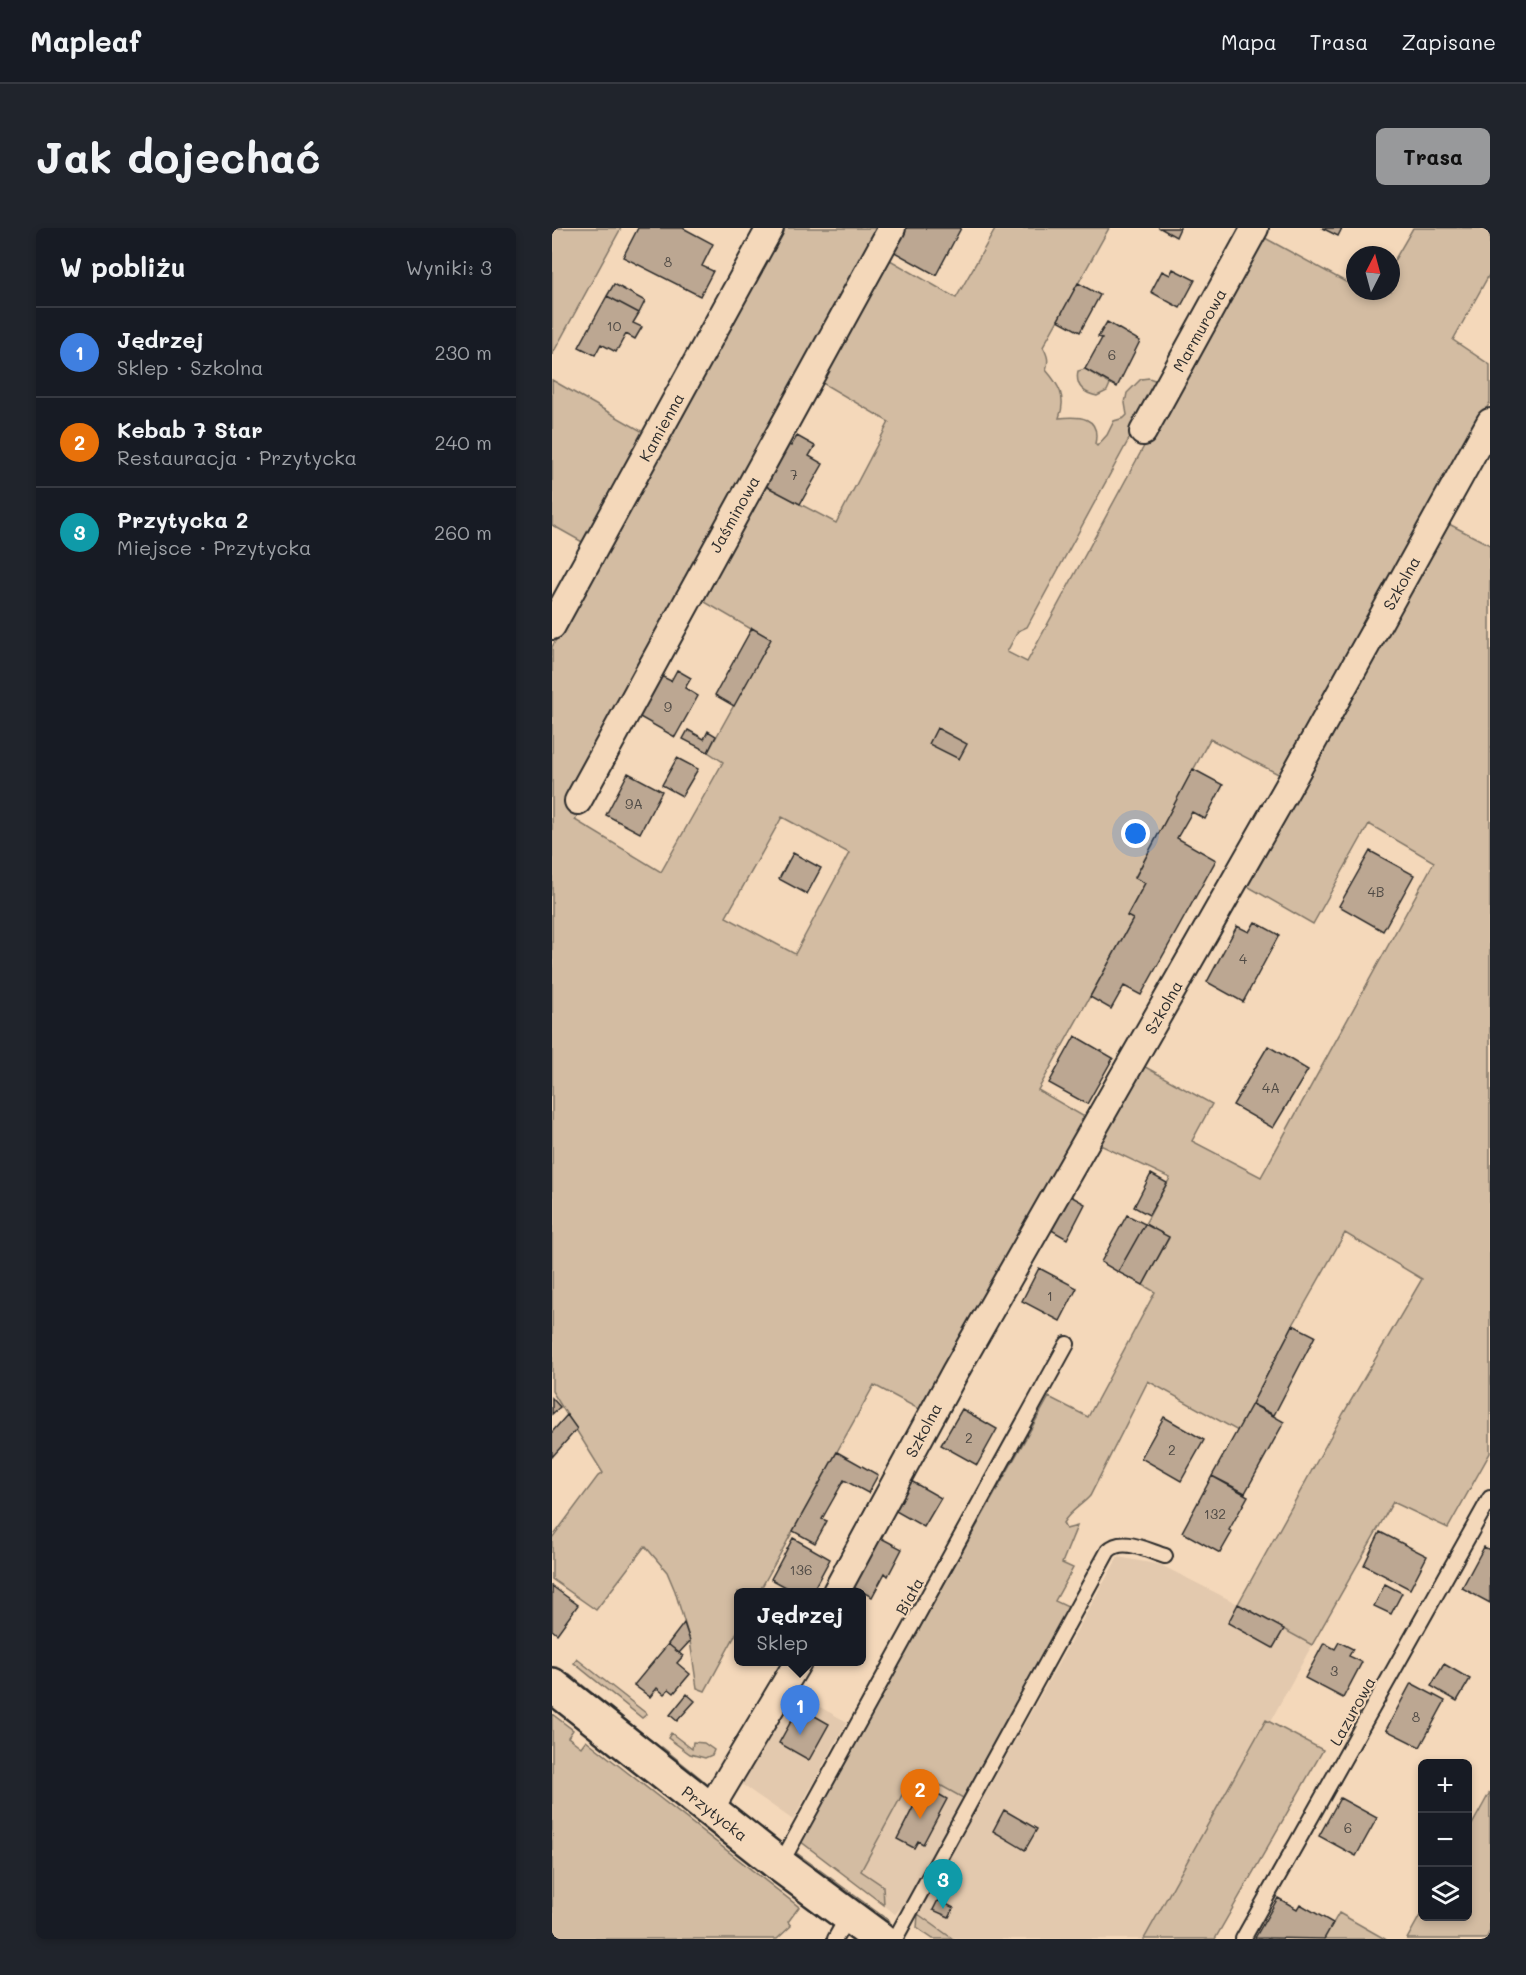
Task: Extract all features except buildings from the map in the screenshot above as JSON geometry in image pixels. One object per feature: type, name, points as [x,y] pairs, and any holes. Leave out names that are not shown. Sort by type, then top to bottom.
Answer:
[{"type":"main road","name":"Przytycka","points":[[552,1685],[780,1864],[841,1928],[880,1939]]},
{"type":"street","name":"Kamienna","points":[[552,626],[770,228]]},
{"type":"street","name":"Jaśminowa","points":[[578,801],[892,228]]},
{"type":"street","name":"Marmurowa","points":[[1143,432],[1255,228]]},
{"type":"street","name":"Szkolna","points":[[839,1588],[955,1372],[1288,787],[1490,422]]},
{"type":"street","points":[[710,1809],[796,1666]]},
{"type":"lane","name":"Biała","points":[[780,1864],[1067,1344]]},
{"type":"lane","name":"Lazurowa","points":[[1243,1939],[1490,1498]]},
{"type":"lane","points":[[895,1939],[1108,1551],[1122,1544],[1165,1556]]},
{"type":"shaded area","points":[[552,228],[621,228],[552,355]]},
{"type":"shaded area","points":[[781,228],[882,228],[575,820],[661,872],[723,762],[708,752],[770,640],[698,598],[764,485],[836,523],[889,422],[819,381],[885,257],[956,298],[996,228],[1109,228],[1043,347],[1048,358],[1046,370],[1055,381],[1062,398],[1059,418],[1081,418],[1092,423],[1095,428],[1097,446],[1107,435],[1114,421],[1127,415],[1125,403],[1127,393],[1141,379],[1149,378],[1160,382],[1027,627],[1018,631],[1007,652],[1027,662],[1258,243],[1265,238],[1346,282],[1346,300],[1400,300],[1400,250],[1413,228],[1490,228],[1490,273],[1453,340],[1490,365],[1490,402],[1284,777],[1210,739],[1135,877],[1145,883],[1127,916],[1133,919],[1038,1090],[1088,1119],[926,1413],[874,1385],[761,1588],[734,1588],[734,1637],[705,1691],[697,1688],[690,1641],[675,1591],[667,1572],[645,1546],[596,1610],[552,1579],[552,1538],[598,1476],[603,1473],[552,1391],[552,647]],"holes":[[[782,817],[849,853],[795,954],[726,917]]]},
{"type":"shaded area","points":[[1085,369],[1110,384],[1107,391],[1097,396],[1081,388],[1077,376],[1078,371]]},
{"type":"shaded area","points":[[552,380],[645,433],[584,543],[552,525]]},
{"type":"shaded area","points":[[1445,522],[1490,545],[1490,1453],[1448,1528],[1393,1502],[1312,1645],[1238,1604],[1343,1414],[1422,1279],[1345,1233],[1293,1325],[1238,1431],[1148,1381],[1090,1496],[1063,1523],[1066,1529],[1077,1526],[1062,1563],[1073,1568],[1055,1601],[1070,1608],[963,1798],[915,1771],[861,1871],[883,1886],[884,1905],[800,1841],[1049,1397],[1088,1417],[1155,1292],[1143,1285],[1169,1238],[1145,1224],[1170,1178],[1096,1143],[1140,1064],[1212,1104],[1192,1141],[1261,1177],[1434,862],[1369,824],[1313,924],[1242,883]]},
{"type":"shaded area","points":[[1118,1557],[1161,1565],[1312,1645],[1270,1722],[1266,1720],[1144,1939],[953,1939],[918,1914]]},
{"type":"shaded area","points":[[577,1659],[647,1714],[642,1718],[574,1663]]},
{"type":"shaded area","points":[[570,1675],[646,1736],[640,1738],[569,1682]]},
{"type":"shaded area","points":[[791,1691],[847,1722],[793,1820],[737,1781]]},
{"type":"shaded area","points":[[552,1714],[573,1730],[568,1737],[581,1747],[586,1740],[799,1907],[788,1922],[791,1926],[777,1939],[552,1939]]},
{"type":"shaded area","points":[[1266,1720],[1323,1750],[1215,1939],[1144,1939]]},
{"type":"shaded area","points":[[671,1733],[692,1749],[693,1742],[704,1743],[714,1750],[712,1755],[705,1758],[690,1754],[668,1738]]},
{"type":"shaded area","points":[[662,1747],[703,1780],[697,1783],[660,1754]]},
{"type":"shaded area","points":[[915,1771],[963,1798],[904,1905],[895,1914],[884,1905],[883,1886],[861,1871]]},
{"type":"shaded area","points":[[1490,1792],[1490,1931],[1486,1939],[1407,1939],[1418,1919],[1472,1921],[1472,1825]]},
{"type":"shaded area","points":[[798,1854],[889,1921],[885,1923],[800,1860]]},
{"type":"shaded area","points":[[1339,1913],[1385,1939],[1324,1939]]},
{"type":"shaded area","points":[[918,1914],[953,1939],[933,1939],[917,1928]]},
{"type":"place","name":"Jędrzej","points":[[800,1735]]},
{"type":"place","name":"Kebab 7 Star","points":[[920,1819]]},
{"type":"place","name":"Przytycka 2","points":[[943,1909]]}]
